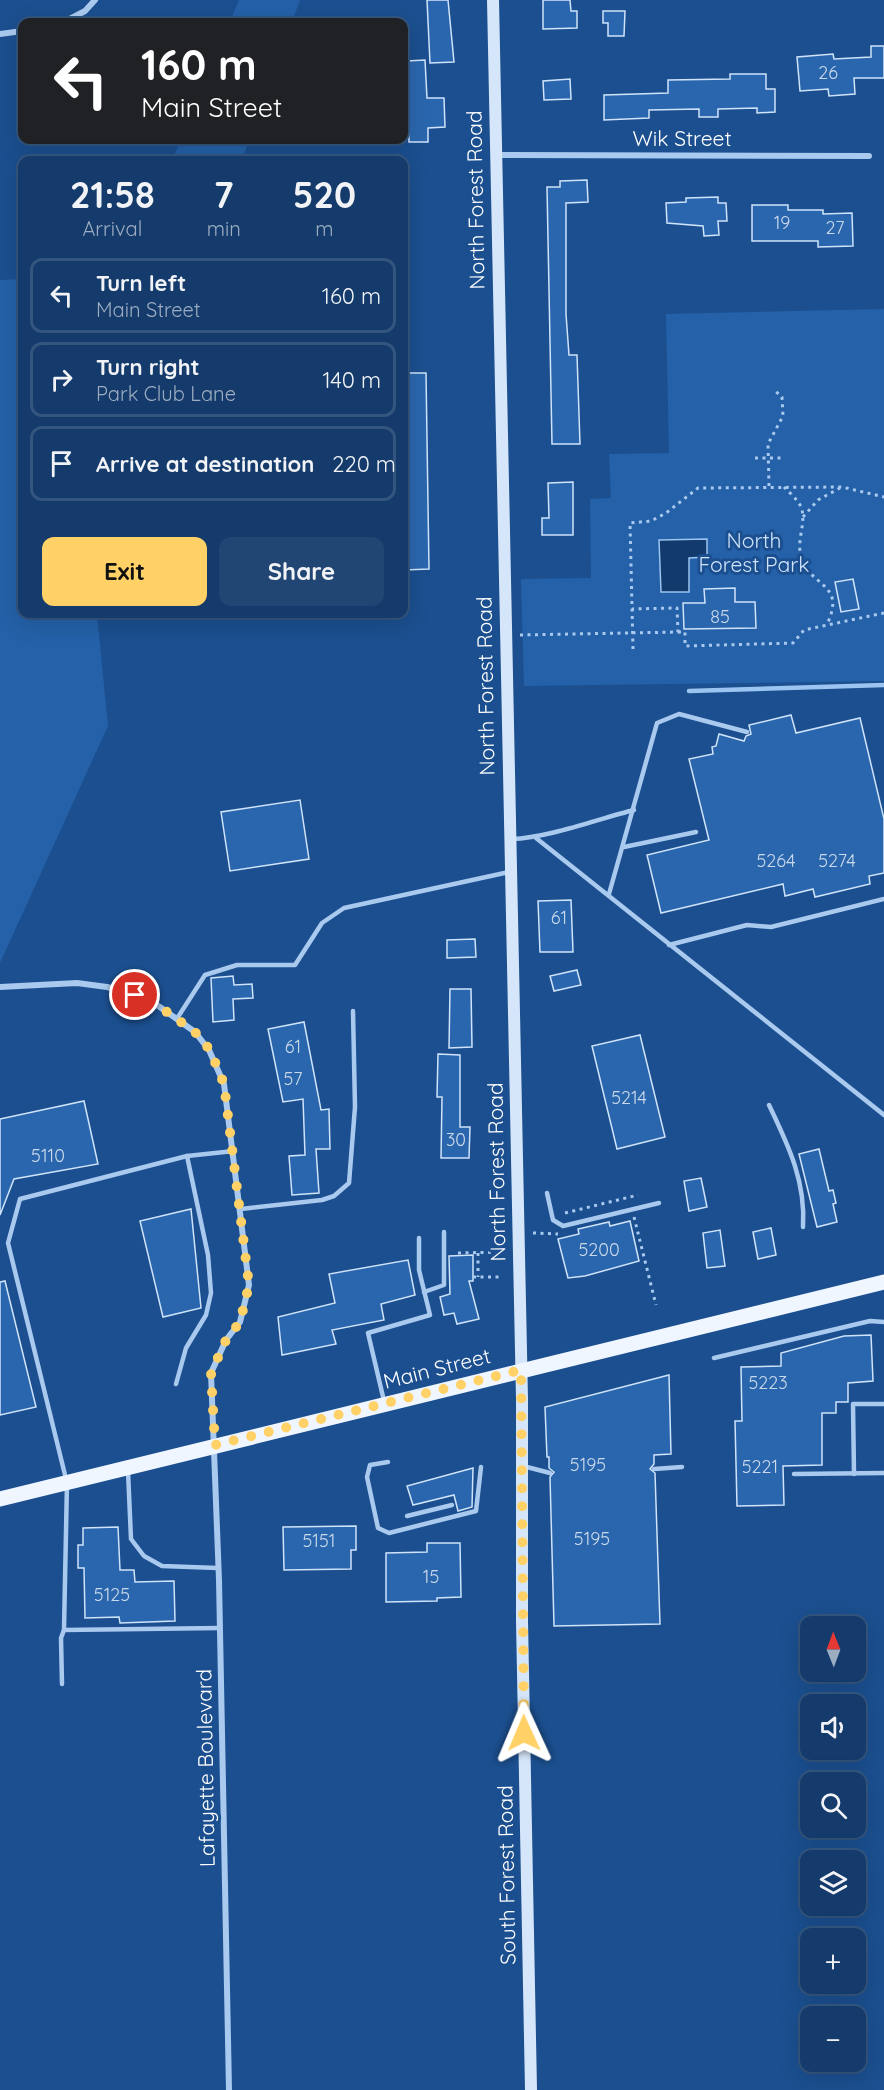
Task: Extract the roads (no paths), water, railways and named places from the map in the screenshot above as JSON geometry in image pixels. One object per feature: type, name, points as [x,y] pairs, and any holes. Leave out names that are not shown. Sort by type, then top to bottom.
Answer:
[{"type":"main road","name":"Main Street","points":[[0,1499],[884,1282]]},
{"type":"street","points":[[72,18],[85,11],[95,0]]},
{"type":"street","name":"North Forest Road","points":[[493,0],[521,1370]]},
{"type":"street","points":[[0,34],[18,32]]},
{"type":"street","name":"Wik Street","points":[[495,155],[869,156]]},
{"type":"street","name":"Lafayette Boulevard","points":[[0,987],[77,983],[106,987],[135,995],[178,1017],[195,1032],[218,1066],[224,1084],[249,1285],[240,1322],[226,1340],[211,1373],[220,1628],[229,2090]]},
{"type":"street","name":"South Forest Road","points":[[521,1370],[522,1621],[531,2090]]},
{"type":"lane","points":[[609,894],[657,723],[679,714],[747,732]]},
{"type":"lane","points":[[509,839],[536,838],[551,831],[634,810]]},
{"type":"lane","points":[[624,847],[696,832]]},
{"type":"lane","points":[[536,838],[884,1115]]},
{"type":"lane","points":[[178,1017],[205,975],[237,965],[295,965],[322,923],[344,908],[510,872]]},
{"type":"lane","points":[[669,945],[747,925],[771,927],[884,899]]},
{"type":"lane","points":[[241,1209],[321,1200],[334,1196],[349,1184],[355,1107],[353,1011]]},
{"type":"lane","points":[[769,1105],[795,1160],[805,1204],[803,1227]]},
{"type":"lane","points":[[62,1683],[61,1638],[64,1630],[67,1483],[8,1244],[20,1199],[187,1156],[234,1151]]},
{"type":"lane","points":[[176,1384],[186,1348],[206,1315],[211,1293],[208,1255],[187,1156]]},
{"type":"lane","points":[[547,1193],[553,1220],[563,1226],[659,1203]]},
{"type":"lane","points":[[424,1292],[444,1285],[444,1232]]},
{"type":"lane","points":[[385,1403],[368,1333],[430,1315],[419,1270],[419,1238]]},
{"type":"lane","points":[[714,1359],[870,1320],[884,1322]]},
{"type":"lane","points":[[854,1474],[853,1404],[884,1404]]},
{"type":"lane","points":[[388,1462],[370,1465],[367,1477],[378,1528],[389,1533],[476,1511],[481,1467]]},
{"type":"lane","points":[[523,1466],[550,1473]]},
{"type":"lane","points":[[654,1469],[682,1467]]},
{"type":"lane","points":[[127,1468],[131,1539],[144,1556],[162,1566],[218,1568]]},
{"type":"lane","points":[[794,1474],[884,1473]]},
{"type":"lane","points":[[407,1516],[452,1505]]},
{"type":"lane","points":[[64,1630],[220,1628]]},
{"type":"waterway","points":[[689,691],[884,685]]},
{"type":"park label","name":"North Forest Park","points":[[754,553]]}]
